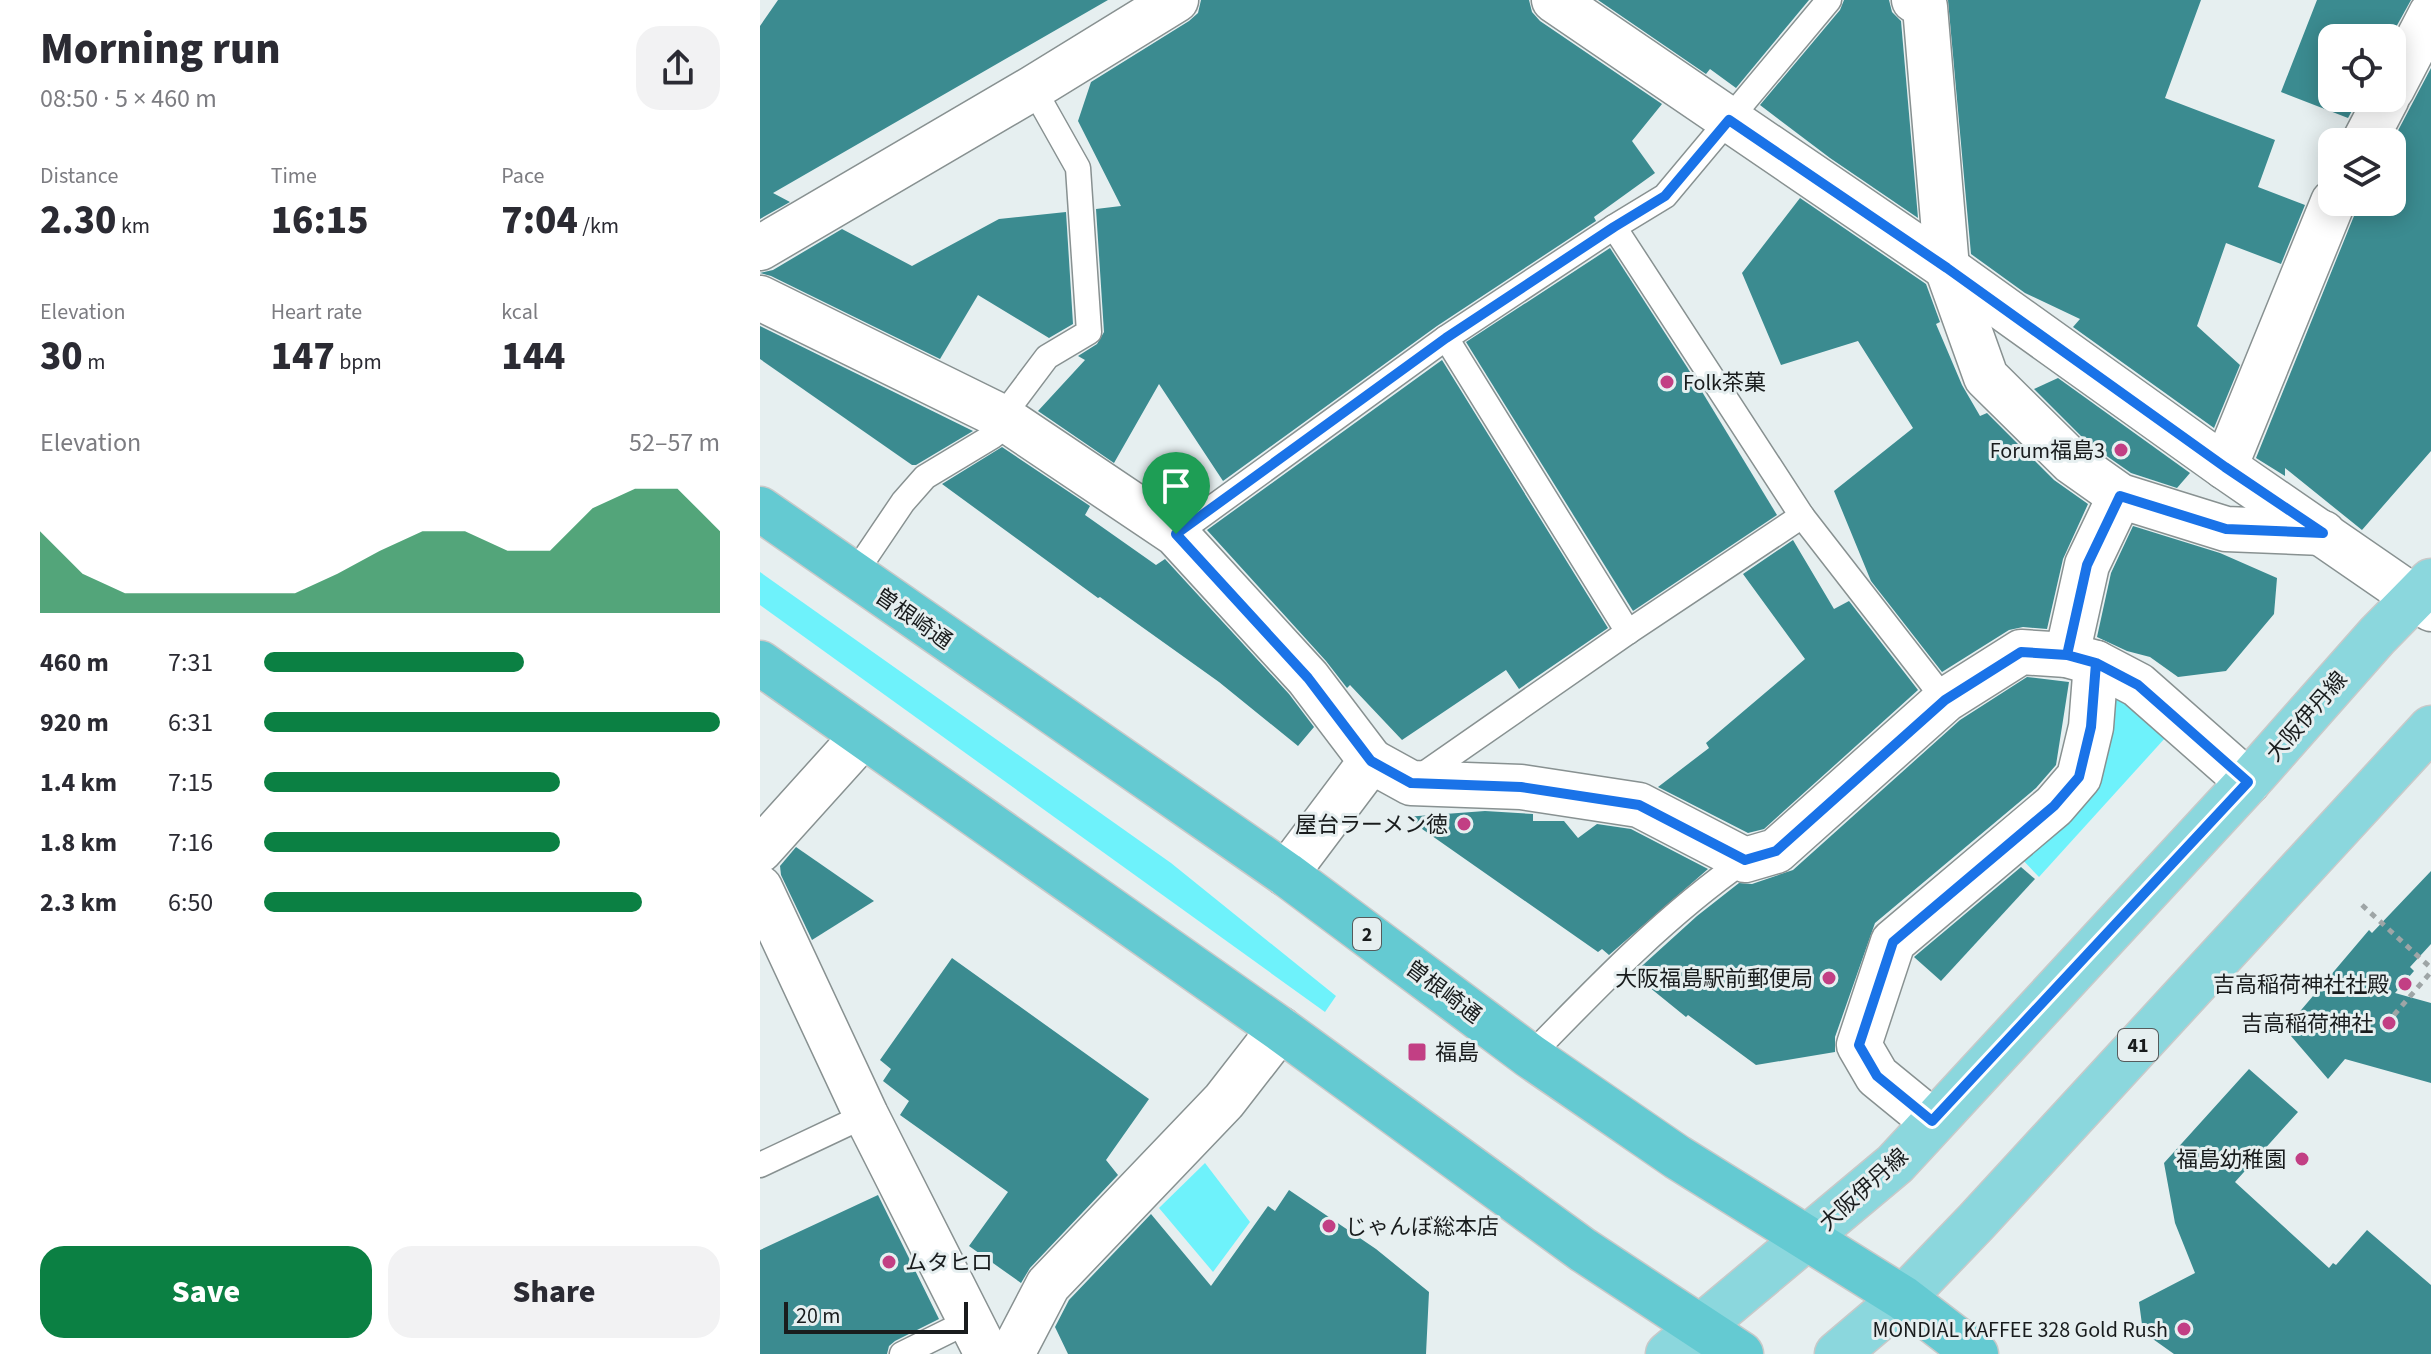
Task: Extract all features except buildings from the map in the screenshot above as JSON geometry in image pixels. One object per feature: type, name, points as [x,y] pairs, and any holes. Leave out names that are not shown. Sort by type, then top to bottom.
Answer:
[{"type":"highway","name":"曽根崎通","points":[[760,509],[1286,874],[1530,1056],[1677,1157],[1903,1298],[1976,1354]]},
{"type":"highway","points":[[760,663],[1280,1029],[1583,1250],[1684,1341],[1741,1354]]},
{"type":"main road","name":"大阪伊丹線","points":[[1684,1341],[1895,1164],[2248,782],[2377,636],[2426,596]]},
{"type":"main road","name":"41","points":[[1837,1354],[1903,1298],[2431,728]]},
{"type":"street","points":[[760,248],[1176,0]]},
{"type":"street","points":[[1554,0],[1947,268],[2225,467],[2323,533],[2426,596]]},
{"type":"street","points":[[1914,0],[1925,7],[1947,268],[1986,377],[2072,462],[2120,496],[2226,529],[2323,533]]},
{"type":"street","points":[[2406,62],[2431,14]]},
{"type":"street","points":[[2225,467],[2327,216]]},
{"type":"street","points":[[760,298],[1002,417],[1176,534],[1308,678],[1371,761],[1411,783],[1521,787],[1639,805],[1745,860],[1776,851],[1945,700],[2021,652],[2081,659],[2138,685],[2248,782]]},
{"type":"street","points":[[1932,1121],[1877,1076],[1859,1045],[1893,942],[2054,806],[2079,777],[2091,727],[2081,659],[2087,565],[2120,496]]},
{"type":"street","points":[[760,850],[862,737]]},
{"type":"street","points":[[1286,874],[1371,761]]},
{"type":"street","points":[[760,888],[866,1115],[978,1338]]},
{"type":"street","points":[[1012,1354],[1048,1285],[1224,1101],[1280,1029]]},
{"type":"lane","points":[[1176,534],[1446,338],[1665,196],[1829,0]]},
{"type":"lane","points":[[853,576],[903,502],[925,477],[993,436],[1002,417],[1047,357],[1089,332],[1078,168],[1033,88]]},
{"type":"lane","points":[[1614,227],[1802,516],[1945,700]]},
{"type":"lane","points":[[1446,338],[1628,632]]},
{"type":"lane","points":[[1411,783],[1802,516]]},
{"type":"lane","points":[[1530,1056],[1608,978],[1713,882],[1745,860]]},
{"type":"lane","points":[[760,1165],[866,1115]]},
{"type":"lane","points":[[902,1354],[978,1338]]},
{"type":"path","points":[[2362,905],[2431,970],[2394,1015]]},
{"type":"shaded area","points":[[760,572],[1171,863],[1336,996],[1325,1012],[760,605]]},
{"type":"shaded area","points":[[2115,690],[2166,737],[2039,877],[2020,857]]},
{"type":"shaded area","points":[[1205,1163],[1250,1222],[1213,1272],[1159,1208]]},
{"type":"place","name":"Folk茶菓","points":[[1667,382]]},
{"type":"place","name":"Forum福島3","points":[[2121,450]]},
{"type":"place","name":"屋台ラーメン徳","points":[[1464,824]]},
{"type":"place","name":"大阪福島駅前郵便局","points":[[1829,978]]},
{"type":"place","name":"吉高稲荷神社社殿","points":[[2405,984]]},
{"type":"place","name":"吉高稲荷神社","points":[[2389,1023]]},
{"type":"place","name":"福島","points":[[1417,1052]]},
{"type":"place","name":"福島幼稚園","points":[[2302,1159]]},
{"type":"place","name":"じゃんぼ総本店","points":[[1329,1226]]},
{"type":"place","name":"ムタヒロ","points":[[889,1262]]},
{"type":"place","name":"MONDIAL KAFFEE 328 Gold Rush","points":[[2184,1329]]},
{"type":"route","points":[[1176,534],[1308,678],[1371,761],[1411,783],[1521,787],[1639,805],[1745,860],[1776,851],[1945,700],[2021,652],[2067,655],[2096,663],[2138,685],[2248,782],[1932,1121],[1877,1076],[1859,1045],[1893,942],[2054,806],[2079,777],[2091,727],[2096,663],[2067,655],[2087,565],[2120,496],[2226,529],[2323,533],[2225,467],[1947,268],[1729,120],[1665,196],[1446,338],[1176,534]]}]
